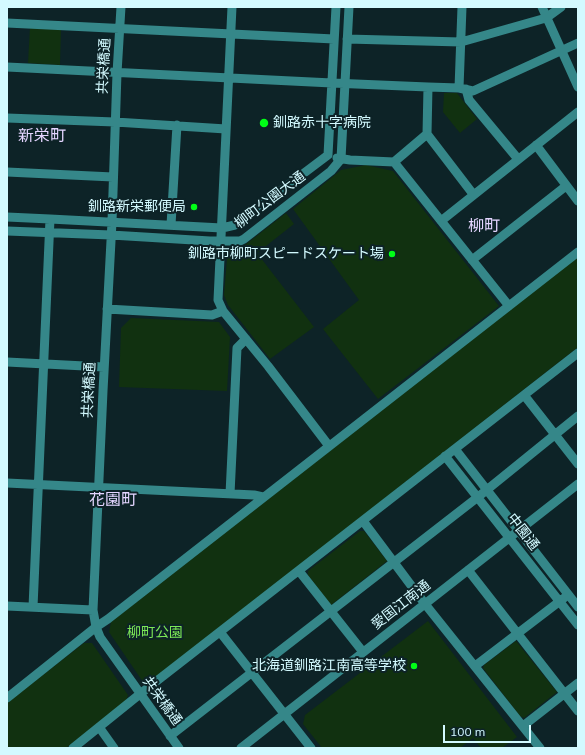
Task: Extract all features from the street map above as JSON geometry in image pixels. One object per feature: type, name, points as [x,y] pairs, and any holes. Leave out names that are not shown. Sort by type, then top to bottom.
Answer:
[{"type":"street","name":"共栄橋通","points":[[121,7],[93,610],[96,627],[100,637],[179,748]]},
{"type":"street","points":[[232,7],[218,300],[223,311],[329,446]]},
{"type":"street","points":[[336,7],[328,155],[350,160],[394,162],[427,134]]},
{"type":"street","points":[[342,159],[349,7]]},
{"type":"street","points":[[462,7],[462,89],[469,100],[518,159]]},
{"type":"street","points":[[542,7],[578,87]]},
{"type":"street","points":[[347,39],[461,42],[546,18],[561,7]]},
{"type":"street","points":[[7,23],[334,39]]},
{"type":"street","points":[[7,68],[473,90],[578,43]]},
{"type":"street","points":[[428,87],[427,134],[473,194]]},
{"type":"street","points":[[441,221],[473,194],[578,112]]},
{"type":"street","points":[[7,118],[177,125],[226,129]]},
{"type":"street","points":[[171,225],[177,125]]},
{"type":"street","points":[[536,145],[578,201]]},
{"type":"street","name":"柳町公園大通","points":[[7,217],[222,228],[239,223],[328,155]]},
{"type":"street","name":"柳町公園大通","points":[[7,231],[240,241],[331,172],[342,159]]},
{"type":"street","points":[[394,162],[509,306]]},
{"type":"street","points":[[7,172],[114,177]]},
{"type":"street","points":[[472,260],[566,186]]},
{"type":"street","points":[[32,607],[39,485],[50,219]]},
{"type":"street","points":[[7,698],[578,252]]},
{"type":"street","points":[[107,309],[212,315],[223,311]]},
{"type":"street","points":[[230,494],[237,348],[246,339]]},
{"type":"street","points":[[73,748],[140,694],[578,353]]},
{"type":"street","points":[[7,362],[104,367]]},
{"type":"street","points":[[524,395],[578,464]]},
{"type":"street","points":[[170,736],[478,497],[578,416]]},
{"type":"street","name":"中園通","points":[[455,449],[578,607]]},
{"type":"street","name":"中園通","points":[[445,456],[578,625]]},
{"type":"street","points":[[7,483],[254,495],[263,498]]},
{"type":"street","name":"愛国江南通","points":[[241,748],[578,484]]},
{"type":"street","points":[[363,521],[425,604],[540,748]]},
{"type":"street","points":[[468,570],[578,711]]},
{"type":"street","points":[[299,571],[363,652]]},
{"type":"street","points":[[475,666],[568,595]]},
{"type":"street","points":[[7,606],[93,610]]},
{"type":"street","points":[[220,632],[311,748]]},
{"type":"street","points":[[523,726],[578,683]]},
{"type":"street","points":[[99,727],[114,748]]},
{"type":"green space","points":[[30,27],[61,29],[60,65],[28,63]]},
{"type":"green space","points":[[444,93],[457,93],[477,119],[460,133],[443,112]]},
{"type":"green space","name":"釧路市柳町スピードスケート場","points":[[366,165],[393,171],[499,306],[378,399],[323,329],[359,300],[293,209],[341,170]]},
{"type":"green space","points":[[286,213],[294,224],[257,253],[314,327],[270,359],[228,305],[224,295],[227,259]]},
{"type":"green space","name":"柳町公園","points":[[578,257],[578,347],[149,683],[143,682],[109,632],[111,622]]},
{"type":"green space","points":[[131,318],[219,322],[230,337],[227,391],[119,387],[121,328]]},
{"type":"green space","points":[[360,531],[364,531],[387,561],[331,605],[308,575],[308,571]]},
{"type":"green space","name":"北海道釧路江南高等学校","points":[[428,621],[517,737],[502,748],[481,748],[473,738],[460,748],[322,748],[303,724],[305,715]]},
{"type":"green space","points":[[516,641],[557,692],[524,718],[520,716],[483,668],[484,665]]},
{"type":"green space","name":"柳町公園","points":[[84,643],[92,643],[128,695],[126,701],[66,748],[7,748],[7,703]]},
{"type":"place","name":"釧路赤十字病院","points":[[264,123]]},
{"type":"place","name":"釧路新栄郵便局","points":[[194,207]]},
{"type":"place","name":"釧路市柳町スピードスケート場","points":[[392,254]]},
{"type":"place","name":"北海道釧路江南高等学校","points":[[414,666]]},
{"type":"district","name":"新栄町","points":[[42,136]]},
{"type":"district","name":"柳町","points":[[484,226]]},
{"type":"district","name":"花園町","points":[[113,500]]}]
